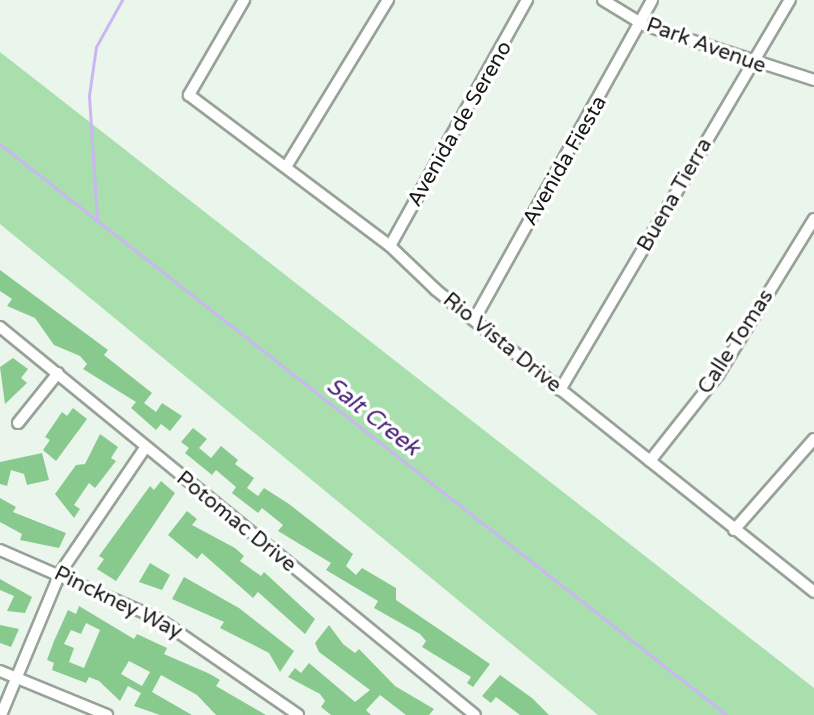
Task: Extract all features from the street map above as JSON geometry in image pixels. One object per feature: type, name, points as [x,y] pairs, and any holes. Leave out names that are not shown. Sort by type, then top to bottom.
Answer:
[{"type":"street","name":"Rio Vista Drive","points":[[244,0],[189,95],[390,246],[474,320],[814,592]]},
{"type":"street","points":[[286,167],[388,0]]},
{"type":"street","name":"Avenida de Sereno","points":[[390,246],[527,0]]},
{"type":"street","name":"Park Avenue","points":[[603,0],[644,25],[751,64],[814,80]]},
{"type":"street","name":"Avenida Fiesta","points":[[474,320],[644,25],[652,0]]},
{"type":"street","name":"Buena Tierra","points":[[560,390],[790,0]]},
{"type":"street","name":"Calle Tomas","points":[[650,461],[718,374],[814,219]]},
{"type":"street","name":"Potomac Drive","points":[[0,327],[475,715]]},
{"type":"street","points":[[18,423],[58,373]]},
{"type":"street","points":[[734,530],[814,439]]},
{"type":"street","points":[[1,715],[60,573],[145,448]]},
{"type":"street","name":"Pinckney Way","points":[[0,550],[60,573],[159,619],[266,687],[298,715]]},
{"type":"street","points":[[0,671],[107,715]]},
{"type":"green space","points":[[0,52],[814,688],[814,715],[598,715],[0,224]]},
{"type":"building","points":[[0,270],[108,350],[104,355],[152,393],[144,403],[156,412],[162,403],[182,416],[170,431],[161,424],[156,430],[131,408],[136,402],[83,369],[87,364],[80,356],[54,345],[35,318],[7,306],[12,299],[0,291]]},
{"type":"building","points":[[13,358],[28,369],[21,378],[27,383],[5,404],[0,367]]},
{"type":"building","points":[[73,408],[87,419],[56,461],[43,450],[50,440],[45,437],[62,412],[67,416]]},
{"type":"building","points":[[193,428],[207,439],[199,448],[211,458],[221,446],[238,460],[235,464],[254,478],[247,488],[258,496],[264,488],[353,554],[346,566],[356,575],[362,568],[396,588],[396,600],[490,664],[473,687],[467,683],[471,677],[422,647],[426,641],[420,634],[374,608],[378,601],[326,570],[331,563],[278,531],[283,525],[262,508],[258,513],[232,493],[236,487],[216,470],[212,475],[185,453],[189,448],[181,442]]},
{"type":"building","points":[[100,434],[118,447],[111,458],[116,461],[95,488],[89,483],[74,505],[80,509],[74,518],[55,494],[76,465],[85,464]]},
{"type":"building","points":[[42,453],[49,480],[27,485],[24,474],[11,470],[7,486],[0,484],[0,462]]},
{"type":"building","points":[[161,481],[175,493],[116,581],[97,569],[104,559],[99,556],[150,486],[154,490]]},
{"type":"building","points":[[0,498],[16,507],[13,512],[66,533],[59,548],[20,540],[22,534],[0,522]]},
{"type":"building","points":[[187,511],[197,519],[192,525],[235,548],[244,556],[240,561],[261,576],[264,572],[315,619],[305,634],[258,592],[253,598],[202,553],[197,559],[168,535]]},
{"type":"building","points":[[150,563],[170,575],[162,590],[139,582]]},
{"type":"building","points":[[184,577],[239,608],[294,651],[280,672],[269,653],[220,628],[224,622],[172,599]]},
{"type":"building","points":[[0,579],[32,597],[25,613],[7,611],[14,596],[0,590]]},
{"type":"building","points":[[79,606],[134,639],[137,634],[167,648],[164,654],[210,674],[220,680],[216,686],[266,715],[216,715],[197,695],[161,675],[152,692],[192,715],[160,715],[134,706],[141,693],[128,686],[120,701],[99,681],[89,677],[86,683],[52,670],[54,663],[47,660],[54,641],[68,610],[76,614]],"holes":[[[86,623],[100,630],[84,668],[69,662],[74,648],[64,644],[71,630],[81,634]],[[129,661],[150,672],[142,686],[121,674]]]},
{"type":"building","points":[[0,625],[19,629],[11,647],[0,643]]},
{"type":"building","points":[[329,625],[343,644],[355,653],[359,649],[395,686],[434,709],[429,715],[406,715],[380,695],[366,710],[371,715],[331,715],[321,707],[325,701],[320,694],[288,677],[295,668],[301,673],[309,663],[355,702],[370,690],[319,652],[315,643]]},
{"type":"building","points":[[500,675],[532,698],[549,715],[520,715],[496,697],[491,703],[482,696]]},
{"type":"waterway","points":[[97,220],[89,96],[96,47],[122,0]]},
{"type":"waterway","name":"Salt Creek","points":[[0,144],[727,715]]}]
